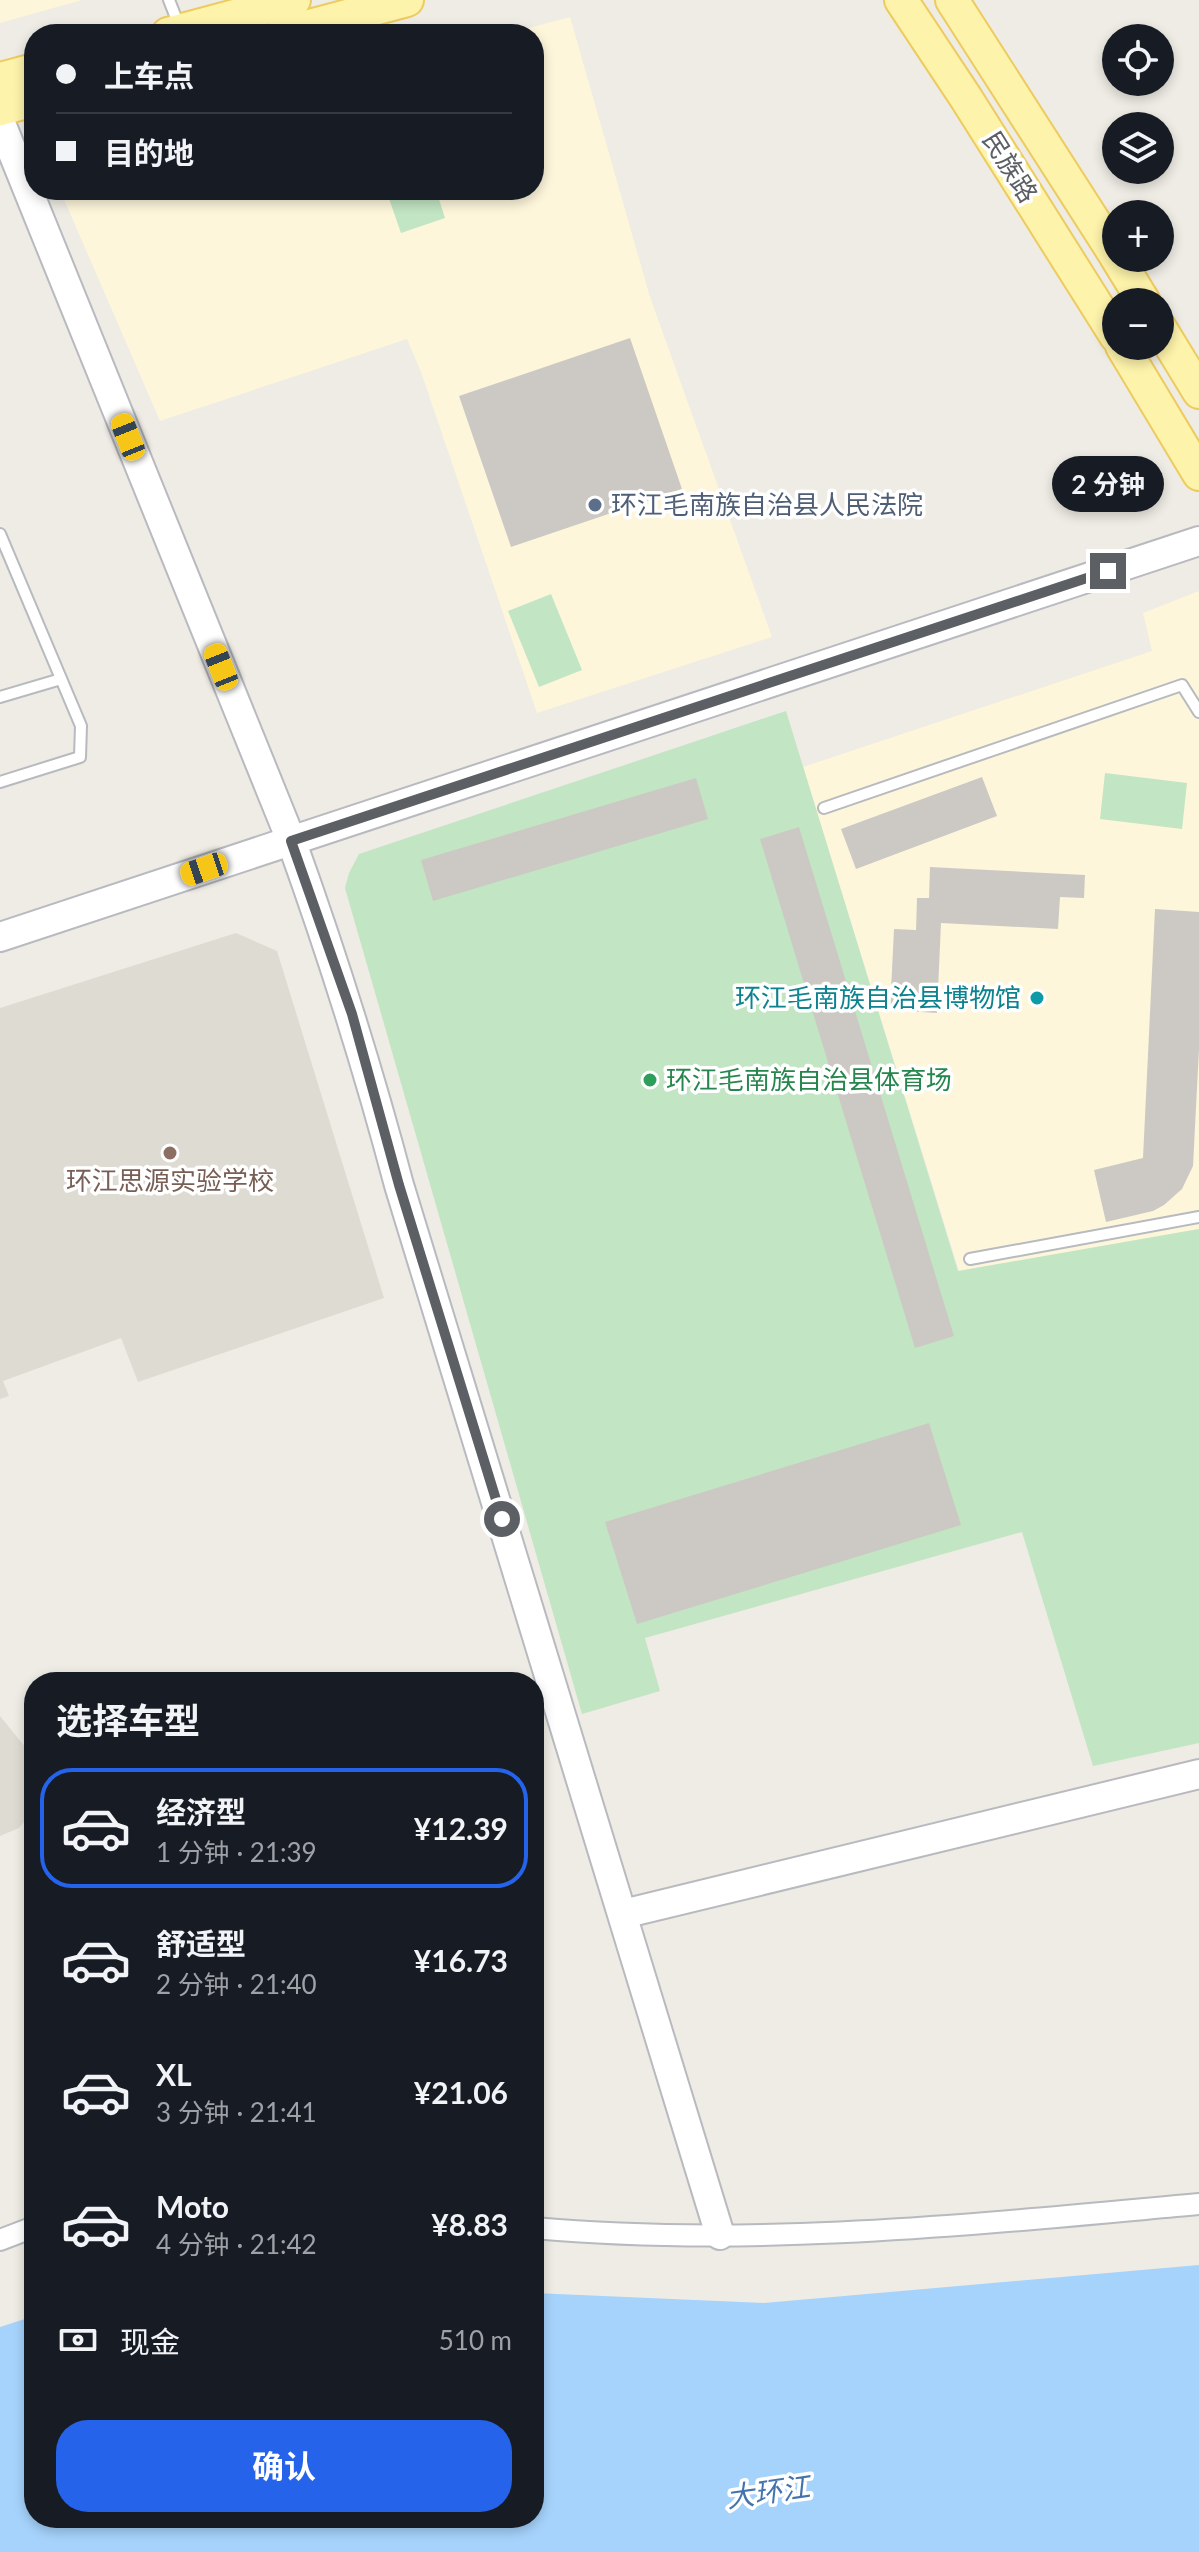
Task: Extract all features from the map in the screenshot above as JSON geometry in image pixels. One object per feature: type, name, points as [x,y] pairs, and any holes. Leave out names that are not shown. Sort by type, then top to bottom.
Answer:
[{"type":"main road","points":[[205,24],[294,0]]},
{"type":"main road","points":[[317,24],[407,0]]},
{"type":"main road","name":"民族路","points":[[901,0],[975,111],[1102,314]]},
{"type":"main road","name":"民族路","points":[[952,0],[1102,235]]},
{"type":"main road","points":[[0,79],[24,73]]},
{"type":"main road","points":[[0,109],[24,103]]},
{"type":"main road","points":[[1174,351],[1199,392]]},
{"type":"main road","points":[[1130,360],[1199,474]]},
{"type":"street","points":[[0,121],[24,180]]},
{"type":"street","points":[[32,200],[291,841],[352,1014],[399,1185],[720,2235]]},
{"type":"street","points":[[0,937],[1199,541]]},
{"type":"street","points":[[623,1914],[1199,1774]]},
{"type":"street","points":[[544,2228],[720,2235],[811,2234],[923,2228],[1199,2204]]},
{"type":"street","points":[[0,2240],[24,2231]]},
{"type":"lane","points":[[169,0],[174,24]]},
{"type":"lane","points":[[0,534],[81,726],[80,757],[0,782]]},
{"type":"lane","points":[[0,568],[13,565]]},
{"type":"lane","points":[[0,697],[61,679]]},
{"type":"lane","points":[[824,808],[1182,685],[1199,712]]},
{"type":"lane","points":[[970,1259],[1199,1217]]},
{"type":"shaded area","points":[[0,0],[82,0],[0,23]]},
{"type":"shaded area","points":[[570,17],[650,297],[772,637],[537,713],[407,339],[160,421],[64,200],[544,200],[544,24]]},
{"type":"shaded area","name":"环江毛南族自治县博物馆","points":[[1199,591],[1199,1229],[959,1271],[803,767],[1152,651],[1143,613]]},
{"type":"shaded area","name":"环江思源实验学校","points":[[236,933],[277,951],[384,1298],[138,1382],[121,1338],[3,1381],[9,1396],[0,1399],[0,1008]]},
{"type":"shaded area","points":[[0,1716],[24,1746],[24,1822],[19,1828],[0,1836]]},
{"type":"green space","points":[[389,200],[439,200],[445,218],[401,233]]},
{"type":"green space","points":[[551,594],[582,670],[539,687],[508,611]]},
{"type":"green space","name":"环江毛南族自治县体育场","points":[[786,711],[958,1271],[1199,1229],[1199,1743],[1093,1766],[1022,1532],[645,1638],[660,1691],[582,1714],[345,888],[359,854]]},
{"type":"green space","points":[[1105,773],[1187,783],[1182,829],[1100,819]]},
{"type":"water","name":"大环江","points":[[1199,2265],[1199,2552],[0,2552],[0,2327],[24,2319],[24,2528],[544,2528],[544,2293],[764,2303]]},
{"type":"building","points":[[630,338],[682,489],[511,547],[459,396]]},
{"type":"building","points":[[982,777],[997,816],[856,869],[841,829]]},
{"type":"building","points":[[696,778],[708,819],[433,901],[421,860]]},
{"type":"building","points":[[799,827],[954,1336],[915,1348],[760,839]]},
{"type":"building","points":[[930,867],[1085,875],[1084,898],[1060,897],[1058,929],[941,923],[937,1013],[890,1010],[894,929],[916,930],[917,898],[929,898]]},
{"type":"building","points":[[1155,909],[1199,912],[1199,1049],[1193,1166],[1182,1189],[1164,1205],[1153,1211],[1106,1222],[1094,1170],[1143,1158]]},
{"type":"building","points":[[929,1423],[961,1525],[637,1624],[605,1522]]},
{"type":"place","name":"环江毛南族自治县人民法院","points":[[595,505]]},
{"type":"place","name":"环江毛南族自治县博物馆","points":[[1037,998]]},
{"type":"place","name":"环江毛南族自治县体育场","points":[[650,1080]]},
{"type":"place","name":"环江思源实验学校","points":[[170,1153]]},
{"type":"route","points":[[502,1519],[399,1185],[352,1014],[291,841],[1108,571]]}]
